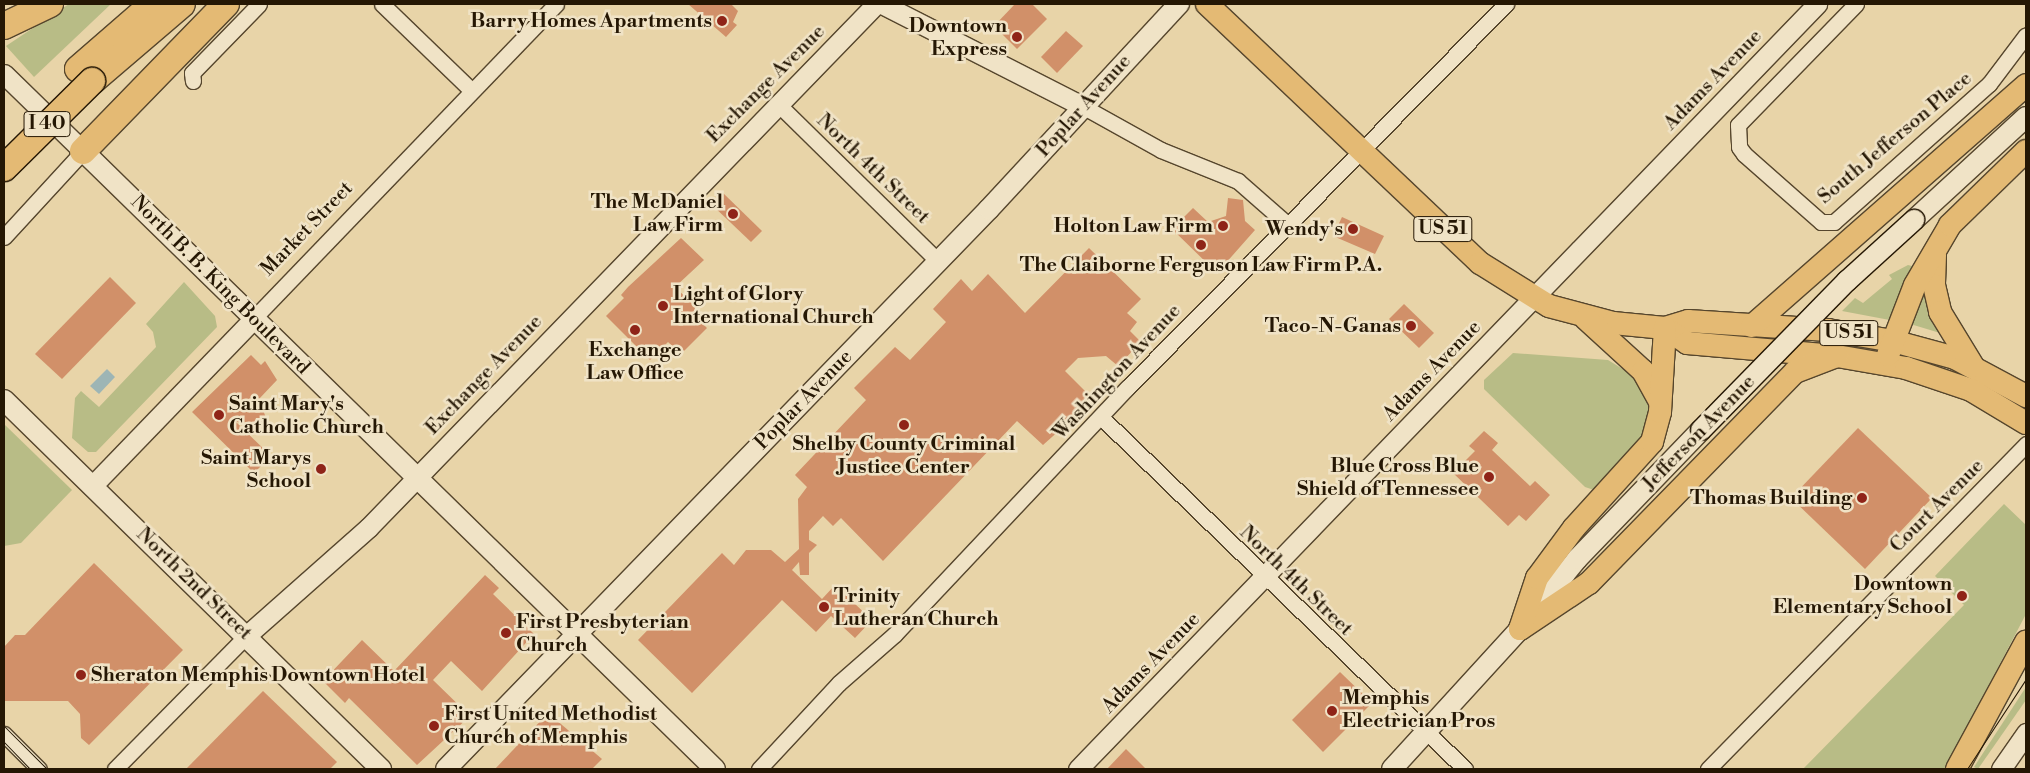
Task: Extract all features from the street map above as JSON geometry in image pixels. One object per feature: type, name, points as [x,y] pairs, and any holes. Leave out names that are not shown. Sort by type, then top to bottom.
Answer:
[{"type":"highway","name":"I 40","points":[[4,168],[85,75],[153,4]]},
{"type":"highway","name":"I 40","points":[[4,142],[85,75],[182,4]]},
{"type":"highway","points":[[83,151],[226,4]]},
{"type":"highway","points":[[4,26],[39,9]]},
{"type":"main road","name":"Poplar Avenue","points":[[446,769],[939,262],[1082,106],[1179,4]]},
{"type":"main road","name":"US 51","points":[[1207,4],[1480,263],[1533,298],[1586,319],[1665,328],[1688,321],[1828,330],[1893,341],[1973,366],[2026,396]]},
{"type":"main road","points":[[1752,326],[2026,85]]},
{"type":"main road","name":"Jefferson Avenue","points":[[1392,769],[1520,629],[1577,559],[1701,430],[1847,281],[2026,116]]},
{"type":"main road","points":[[1886,363],[1915,285],[1938,243],[1950,225],[2026,150]]},
{"type":"main road","name":"North B. B. King Boulevard","points":[[83,151],[715,769]]},
{"type":"main road","points":[[1938,243],[1933,271],[1936,299],[1945,325],[1973,366]]},
{"type":"main road","points":[[1586,319],[1643,371],[1659,400]]},
{"type":"main road","name":"US 51","points":[[1665,328],[1687,343],[1837,356],[1886,363],[1971,390],[2026,423]]},
{"type":"main road","points":[[1520,629],[1537,578],[1574,528],[1652,442],[1659,400],[1665,328]]},
{"type":"main road","points":[[1520,629],[1589,583],[1795,372],[1837,356]]},
{"type":"main road","name":"North 2nd Street","points":[[4,400],[247,635],[381,769]]},
{"type":"main road","points":[[1957,769],[2026,642]]},
{"type":"street","points":[[193,81],[192,73],[259,4]]},
{"type":"street","points":[[382,4],[472,90]]},
{"type":"street","name":"Market Street","points":[[92,486],[556,4]]},
{"type":"street","name":"Exchange Avenue","points":[[115,769],[247,635],[368,528],[876,4]]},
{"type":"street","points":[[882,4],[1082,106],[1162,150],[1238,180],[1288,225]]},
{"type":"street","name":"Washington Avenue","points":[[759,769],[839,683],[895,634],[1360,150],[1506,4]]},
{"type":"street","name":"Adams Avenue","points":[[1078,769],[1817,4]]},
{"type":"street","name":"South Jefferson Place","points":[[1856,4],[1744,115],[1736,136],[1744,154],[1810,216],[1821,222],[1834,222],[1989,84],[2026,35]]},
{"type":"street","name":"North B. B. King Boulevard","points":[[4,74],[83,151]]},
{"type":"street","name":"North 4th Street","points":[[778,104],[939,262]]},
{"type":"street","points":[[4,237],[83,151]]},
{"type":"street","name":"North 4th Street","points":[[1102,418],[1264,578],[1466,769]]},
{"type":"street","name":"Court Avenue","points":[[1708,769],[2026,444]]},
{"type":"street","points":[[2001,769],[2026,733]]},
{"type":"street","points":[[4,734],[39,769]]},
{"type":"green space","points":[[69,4],[111,4],[34,77],[6,46]]},
{"type":"green space","points":[[1908,265],[1916,267],[1895,321],[1842,311],[1855,298],[1863,303],[1892,279],[1889,275]]},
{"type":"green space","points":[[1920,281],[1940,333],[1907,323]]},
{"type":"green space","points":[[184,282],[215,316],[217,327],[96,452],[88,452],[72,438],[75,398],[81,391],[99,407],[156,347],[153,332],[146,324]]},
{"type":"green space","points":[[1513,353],[1608,360],[1634,376],[1648,405],[1650,416],[1644,437],[1597,491],[1585,487],[1484,389],[1484,380]]},
{"type":"green space","points":[[4,424],[72,490],[21,543],[4,546]]},
{"type":"green space","points":[[2004,504],[2026,525],[2026,614],[1945,769],[1803,769],[1964,605],[1935,576]]},
{"type":"green space","points":[[2026,687],[2026,700],[1978,769],[1974,767]]},
{"type":"water","points":[[107,369],[115,377],[99,394],[90,386]]},
{"type":"building","name":"Barry Homes Apartments","points":[[688,4],[731,4],[738,11],[733,22],[737,25],[726,37]]},
{"type":"building","name":"Downtown Express","points":[[1015,4],[1032,4],[1047,19],[1017,49],[994,26]]},
{"type":"building","points":[[1066,31],[1083,46],[1057,73],[1041,57]]},
{"type":"building","name":"The McDaniel Law Firm","points":[[722,192],[762,231],[751,242],[711,204]]},
{"type":"building","points":[[1228,198],[1243,200],[1245,221],[1255,230],[1217,273],[1172,229],[1193,208],[1208,222],[1226,216]]},
{"type":"building","name":"Wendy's","points":[[1342,217],[1384,236],[1375,254],[1333,236]]},
{"type":"building","name":"Light of Glory International Church","points":[[681,238],[704,260],[675,287],[698,309],[693,314],[707,328],[681,354],[668,342],[650,360],[606,316],[624,298],[621,295],[628,287]]},
{"type":"building","name":"Shelby County Criminal Justice Center","points":[[1089,248],[1141,299],[1127,313],[1137,322],[1130,331],[1141,342],[1118,366],[1106,356],[1078,358],[1065,371],[1089,395],[1084,400],[1089,404],[1043,445],[1017,421],[883,561],[841,518],[833,526],[823,516],[809,531],[809,540],[817,545],[809,553],[809,575],[800,575],[799,562],[792,570],[822,599],[835,585],[872,620],[855,638],[831,616],[816,632],[782,600],[692,693],[638,640],[722,553],[734,565],[746,550],[771,550],[785,562],[799,549],[798,499],[807,487],[795,475],[866,400],[854,388],[895,347],[910,360],[946,322],[933,309],[961,279],[972,291],[988,274],[1025,313]]},
{"type":"building","points":[[110,277],[136,303],[62,379],[35,354]]},
{"type":"building","name":"Taco-N-Ganas","points":[[1404,304],[1434,333],[1419,348],[1389,319]]},
{"type":"building","name":"Saint Mary's Catholic Church","points":[[251,355],[261,365],[265,361],[277,380],[259,399],[266,418],[261,423],[236,422],[271,456],[254,473],[192,412]]},
{"type":"building","name":"Thomas Building","points":[[1858,428],[1932,498],[1865,569],[1791,498]]},
{"type":"building","name":"Blue Cross Blue Shield of Tennessee","points":[[1484,431],[1498,443],[1492,450],[1530,486],[1535,481],[1550,495],[1526,521],[1519,515],[1508,526],[1453,473],[1475,451],[1469,446]]},
{"type":"building","name":"Sheraton Memphis Downtown Hotel","points":[[94,563],[183,650],[89,745],[81,738],[80,714],[68,701],[4,701],[4,647],[15,635],[25,635]]},
{"type":"building","points":[[485,575],[499,588],[493,594],[534,634],[482,691],[451,661],[433,680],[470,716],[417,765],[349,698],[345,703],[323,681],[362,640],[394,671]]},
{"type":"building","name":"Memphis Electrician Pros","points":[[1340,672],[1372,703],[1323,752],[1292,720]]},
{"type":"building","points":[[263,691],[337,762],[330,769],[186,769]]},
{"type":"building","points":[[548,713],[602,759],[592,769],[495,769]]},
{"type":"building","points":[[1126,749],[1146,769],[1107,769]]},
{"type":"tram line","points":[[1967,769],[2026,679]]},
{"type":"tram line","points":[[4,726],[47,769]]},
{"type":"tram line","points":[[4,742],[30,769]]},
{"type":"place","name":"Barry Homes Apartments","points":[[722,21]]},
{"type":"place","name":"Downtown Express","points":[[1017,37]]},
{"type":"place","name":"The McDaniel Law Firm","points":[[733,214]]},
{"type":"place","name":"Holton Law Firm","points":[[1223,226]]},
{"type":"place","name":"Wendy's","points":[[1353,229]]},
{"type":"place","name":"The Claiborne Ferguson Law Firm P.A.","points":[[1201,245]]},
{"type":"place","name":"Light of Glory International Church","points":[[663,306]]},
{"type":"place","name":"Taco-N-Ganas","points":[[1411,326]]},
{"type":"place","name":"Exchange Law Office","points":[[635,330]]},
{"type":"place","name":"Saint Mary's Catholic Church","points":[[219,415]]},
{"type":"place","name":"Shelby County Criminal Justice Center","points":[[904,425]]},
{"type":"place","name":"Saint Marys School","points":[[321,469]]},
{"type":"place","name":"Blue Cross Blue Shield of Tennessee","points":[[1489,477]]},
{"type":"place","name":"Thomas Building","points":[[1862,498]]},
{"type":"place","name":"Downtown Elementary School","points":[[1962,596]]},
{"type":"place","name":"Trinity Lutheran Church","points":[[824,607]]},
{"type":"place","name":"First Presbyterian Church","points":[[506,633]]},
{"type":"place","name":"Sheraton Memphis Downtown Hotel","points":[[81,675]]},
{"type":"place","name":"Memphis Electrician Pros","points":[[1332,711]]},
{"type":"place","name":"First United Methodist Church of Memphis","points":[[434,726]]}]
